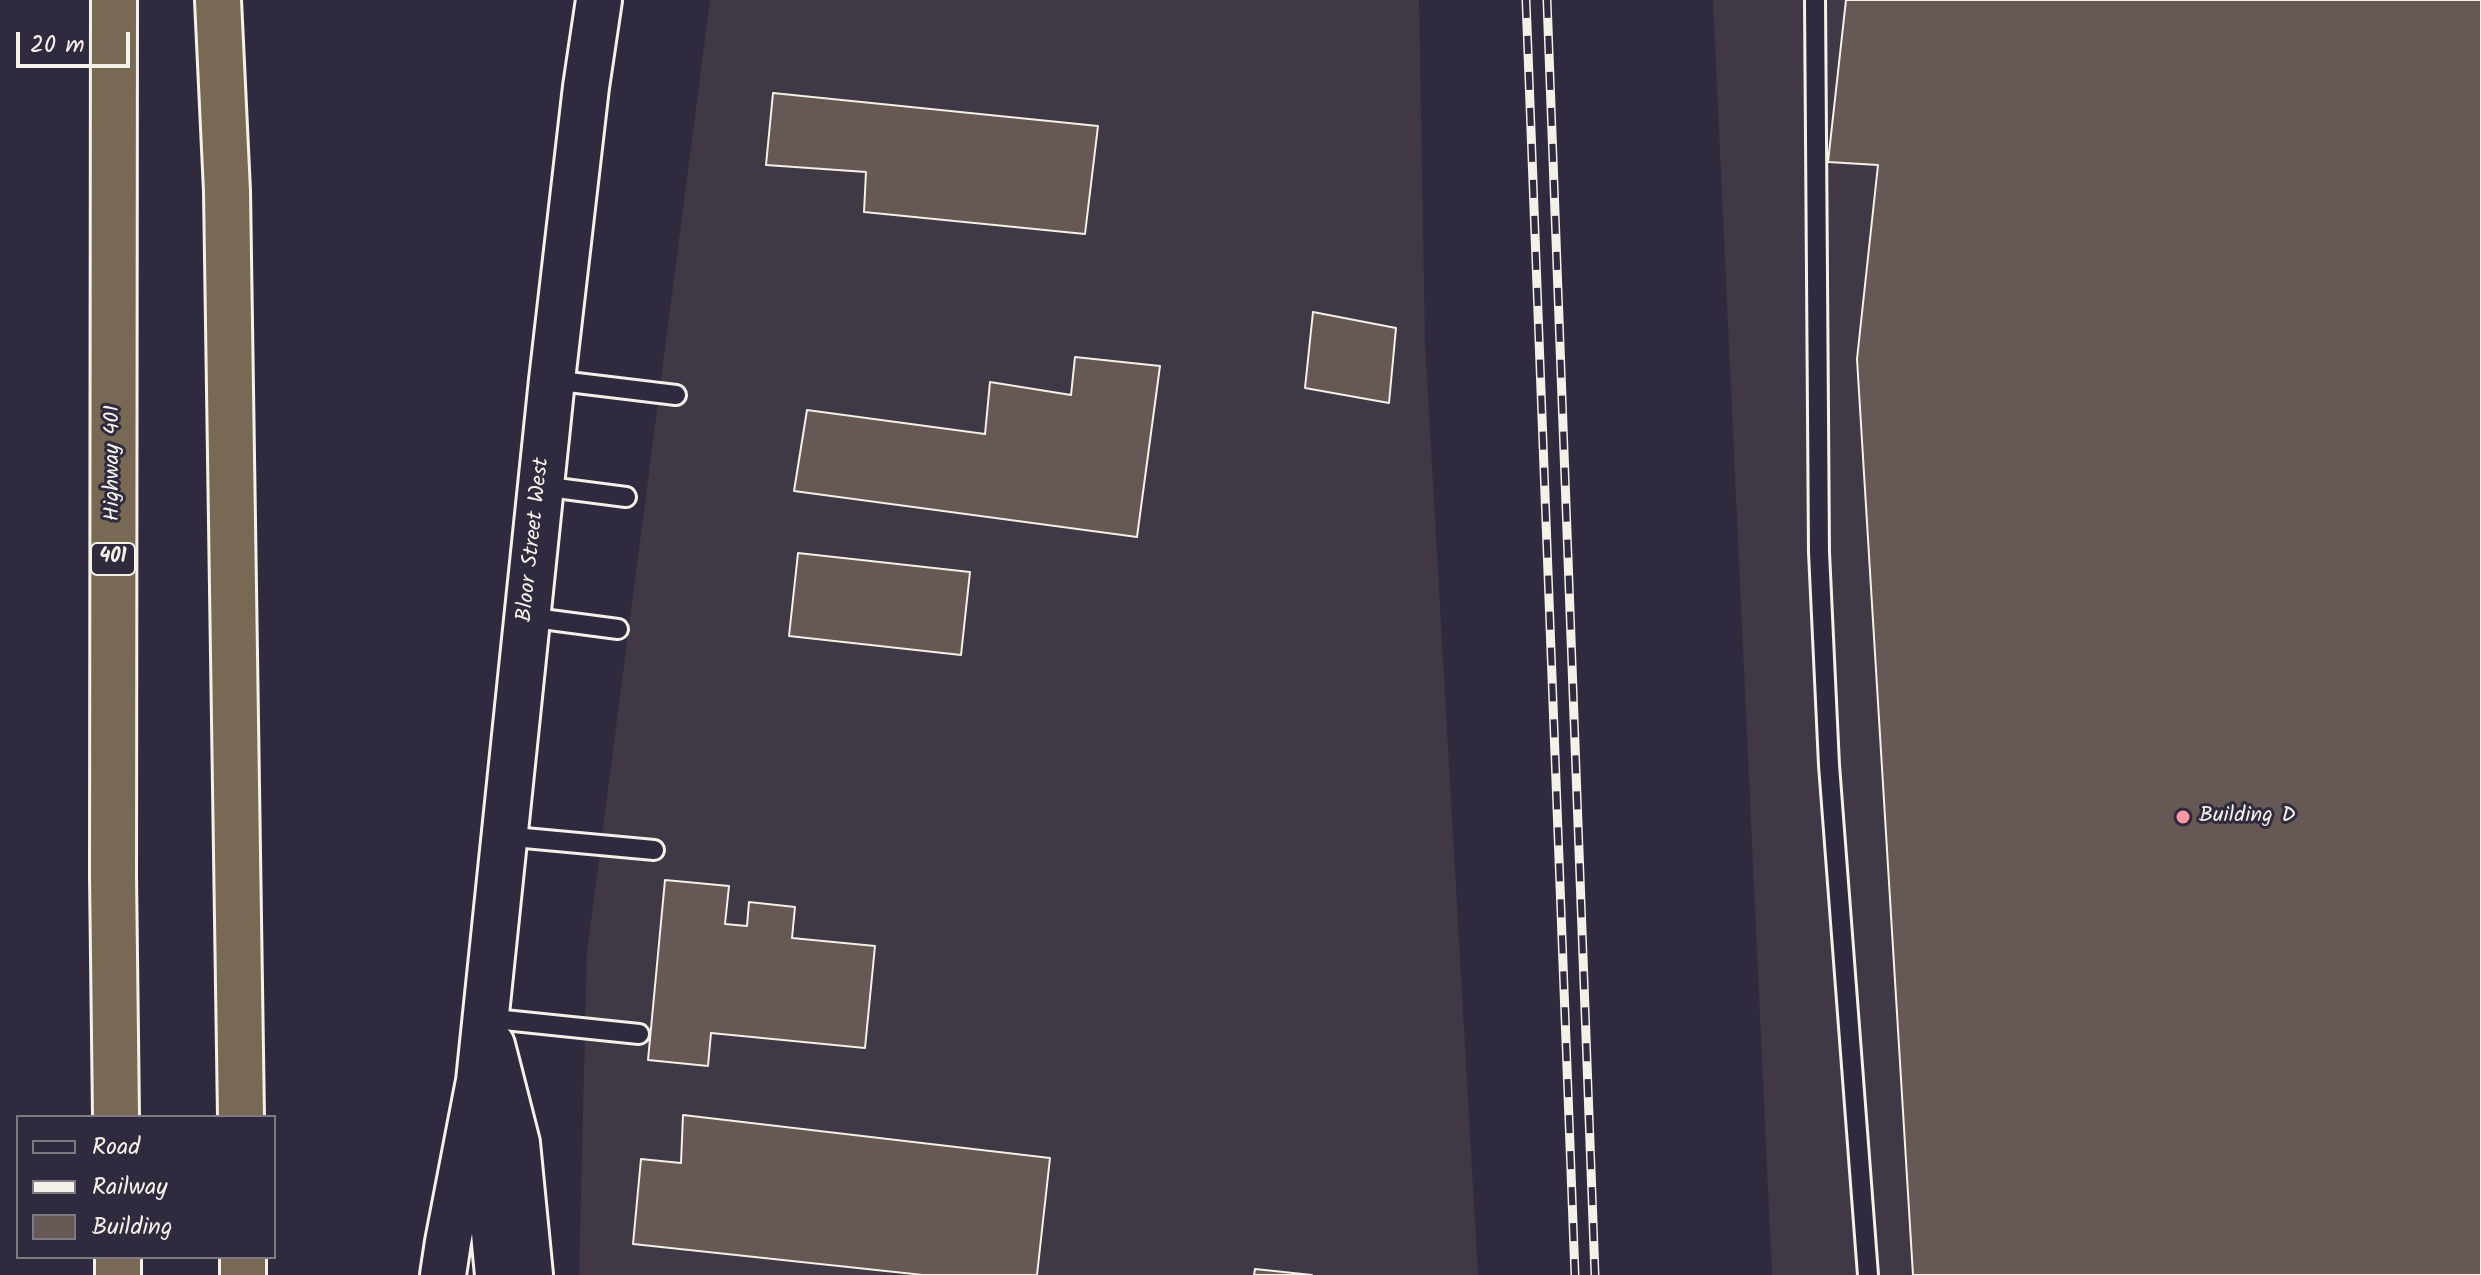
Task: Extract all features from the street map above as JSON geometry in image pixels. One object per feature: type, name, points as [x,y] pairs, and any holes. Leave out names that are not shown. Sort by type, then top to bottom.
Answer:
[{"type":"highway","name":"Highway 401","points":[[114,0],[113,875],[116,1115]]},
{"type":"highway","points":[[218,0],[227,191],[241,1115]]},
{"type":"main road","name":"Bloor Street West","points":[[443,1275],[479,1081],[552,380],[599,0]]},
{"type":"main road","points":[[485,1018],[517,1143],[530,1275]]},
{"type":"main road","name":"Bloor Street West","points":[[479,1081],[498,1275]]},
{"type":"lane","points":[[1815,0],[1819,552],[1829,765],[1868,1275]]},
{"type":"lane","points":[[552,380],[676,395]]},
{"type":"lane","points":[[541,486],[626,497]]},
{"type":"lane","points":[[527,617],[618,629]]},
{"type":"lane","points":[[503,836],[654,850]]},
{"type":"lane","points":[[485,1018],[639,1034]]},
{"type":"shaded area","points":[[710,0],[1419,0],[1425,343],[1478,1275],[579,1275],[587,952]]},
{"type":"shaded area","name":"Building D","points":[[1713,0],[2481,0],[2481,1275],[1772,1275]]},
{"type":"building","name":"Building D","points":[[1846,0],[2481,0],[2481,1275],[1913,1275],[1857,359],[1878,165],[1828,162]]},
{"type":"building","points":[[773,93],[1098,126],[1085,234],[864,212],[866,172],[766,165]]},
{"type":"building","points":[[1313,312],[1396,328],[1389,403],[1305,388]]},
{"type":"building","points":[[1075,357],[1160,366],[1137,537],[794,491],[807,410],[985,434],[990,382],[1071,395]]},
{"type":"building","points":[[798,553],[970,572],[961,655],[789,636]]},
{"type":"building","points":[[665,880],[729,886],[725,924],[747,926],[749,902],[795,907],[792,938],[875,946],[865,1048],[711,1033],[708,1066],[648,1060]]},
{"type":"building","points":[[683,1115],[1050,1158],[1037,1275],[923,1275],[633,1244],[641,1159],[681,1163]]},
{"type":"building","points":[[1255,1269],[1312,1275],[1254,1275]]},
{"type":"railway","points":[[1526,0],[1575,1275]]},
{"type":"railway","points":[[1547,0],[1595,1275]]},
{"type":"place","name":"Building D","points":[[2183,817]]}]
